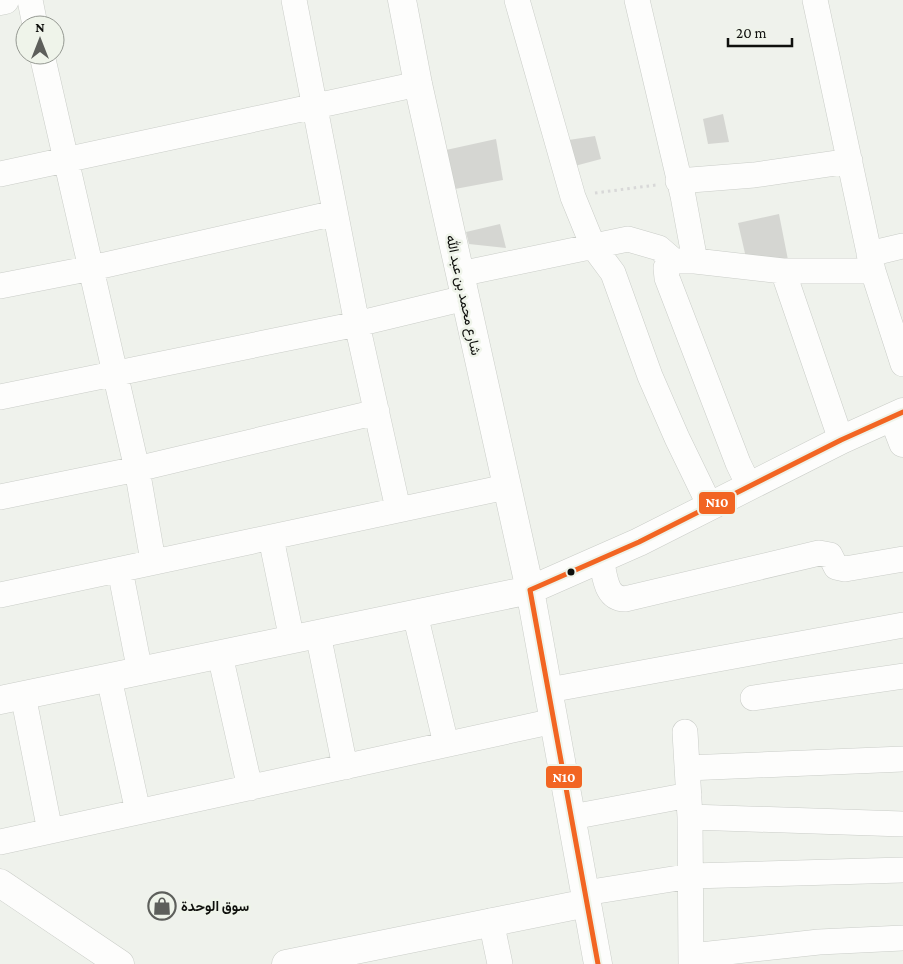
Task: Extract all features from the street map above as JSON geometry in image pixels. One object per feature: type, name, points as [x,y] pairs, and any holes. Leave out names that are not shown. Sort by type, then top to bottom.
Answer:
[{"type":"street","points":[[0,1],[5,0]]},
{"type":"street","points":[[30,0],[33,15]]},
{"type":"street","points":[[294,0],[334,213],[398,509]]},
{"type":"street","name":"شارع محمد بن عبد الله","points":[[402,0],[418,84],[530,590],[598,964]]},
{"type":"street","points":[[517,0],[573,197],[593,246],[613,273],[650,376],[710,506]]},
{"type":"street","points":[[637,0],[678,181],[684,261]]},
{"type":"street","points":[[815,0],[871,262],[903,364]]},
{"type":"street","points":[[44,65],[137,469],[153,561]]},
{"type":"street","points":[[0,174],[313,105],[418,84]]},
{"type":"street","points":[[678,181],[754,174],[850,160]]},
{"type":"street","points":[[0,286],[92,268],[334,213]]},
{"type":"street","points":[[0,397],[357,324],[462,286],[593,246],[628,239],[659,248],[684,261],[783,271],[871,262],[903,246]]},
{"type":"street","points":[[684,261],[666,268],[666,278],[738,463],[749,486]]},
{"type":"street","points":[[783,271],[841,440]]},
{"type":"street","points":[[0,497],[137,469],[376,412]]},
{"type":"street","points":[[50,831],[11,697],[140,672],[530,590],[639,542],[841,440],[898,414],[903,443]]},
{"type":"street","points":[[0,593],[120,570],[153,561],[271,538],[506,487]]},
{"type":"street","points":[[271,538],[305,637],[345,766]]},
{"type":"street","points":[[600,559],[611,595],[617,599],[625,600],[819,553],[830,555],[836,566],[845,569],[903,559]]},
{"type":"street","points":[[120,570],[140,672]]},
{"type":"street","points":[[415,614],[446,744]]},
{"type":"street","points":[[549,690],[903,624]]},
{"type":"street","points":[[220,655],[250,788]]},
{"type":"street","points":[[753,698],[903,676]]},
{"type":"street","points":[[109,678],[138,812]]},
{"type":"street","points":[[0,842],[554,721]]},
{"type":"street","points":[[686,732],[691,876],[691,960],[819,942],[903,938]]},
{"type":"street","points":[[687,768],[903,759]]},
{"type":"street","points":[[572,817],[689,806],[903,824]]},
{"type":"street","points":[[286,964],[491,921],[586,898],[691,876],[903,870]]},
{"type":"street","points":[[7,894],[120,964]]},
{"type":"street","points":[[491,921],[500,964]]},
{"type":"path","points":[[573,197],[678,181]]},
{"type":"building","points":[[723,114],[729,142],[708,144],[703,119]]},
{"type":"building","points":[[595,136],[601,159],[571,167],[562,141]]},
{"type":"building","points":[[496,139],[503,180],[455,189],[446,150]]},
{"type":"building","points":[[779,214],[789,265],[747,262],[738,223]]},
{"type":"building","points":[[500,224],[506,248],[469,244],[466,232]]},
{"type":"transit line","name":"N10","points":[[530,590],[639,542],[841,440],[903,412]]},
{"type":"transit line","name":"N10","points":[[530,590],[598,964]]},
{"type":"place","name":"سوق الوحدة","points":[[162,906]]}]
